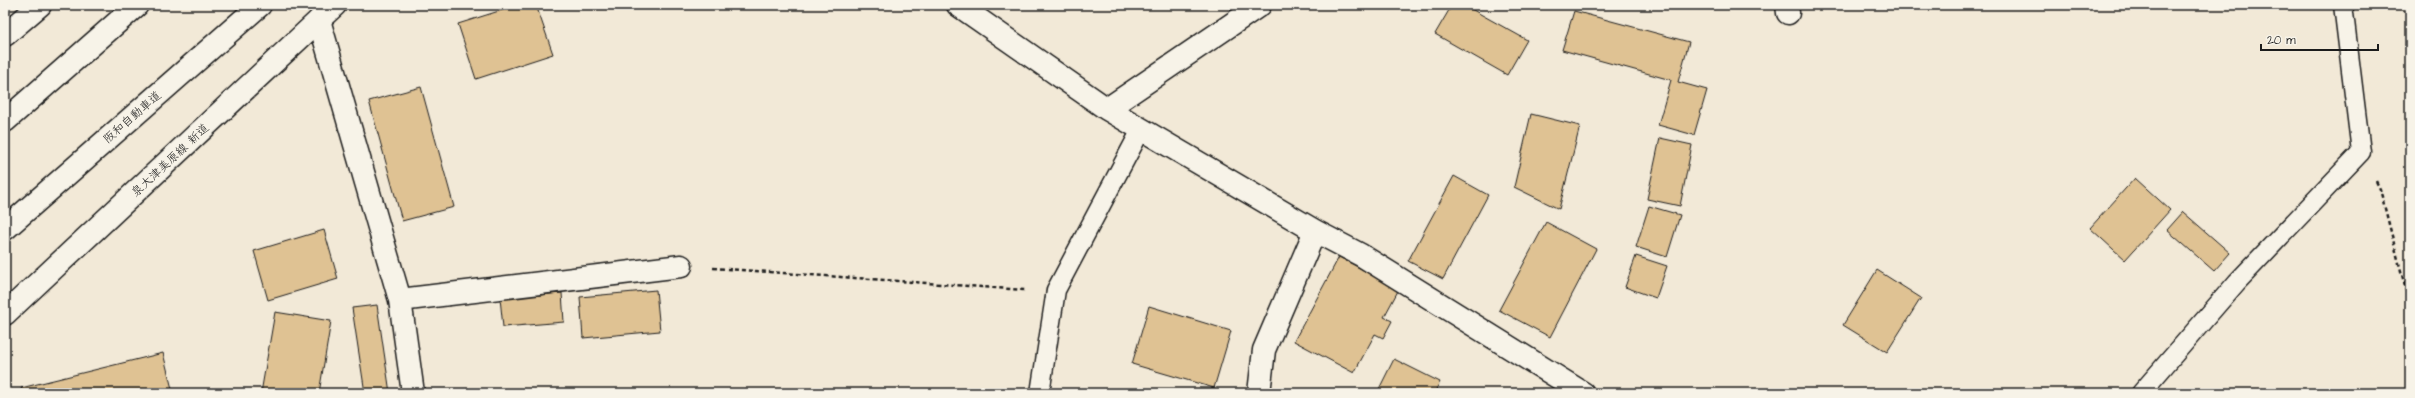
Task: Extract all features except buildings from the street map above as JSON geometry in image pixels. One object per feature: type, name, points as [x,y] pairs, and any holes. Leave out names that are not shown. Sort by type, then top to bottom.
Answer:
[{"type":"main road","points":[[5,36],[40,5]]},
{"type":"main road","points":[[5,121],[137,5]]},
{"type":"main road","name":"阪和自動車道","points":[[5,229],[260,5]]},
{"type":"main road","name":"泉大津美原線 新道","points":[[5,314],[335,5]]},
{"type":"main road","points":[[958,5],[1107,109],[1142,128],[1315,231],[1361,255],[1583,393]]},
{"type":"main road","points":[[1107,109],[1260,5]]},
{"type":"main road","points":[[319,20],[400,300],[413,393]]},
{"type":"main road","points":[[1259,393],[1264,350],[1315,231]]},
{"type":"main road","points":[[400,300],[681,266]]},
{"type":"lane","points":[[2141,393],[2237,282],[2361,152],[2342,5]]},
{"type":"lane","points":[[1040,393],[1056,290],[1142,128]]},
{"type":"path","points":[[2361,152],[2380,189],[2410,306]]},
{"type":"path","points":[[681,266],[995,289],[1056,290]]}]
